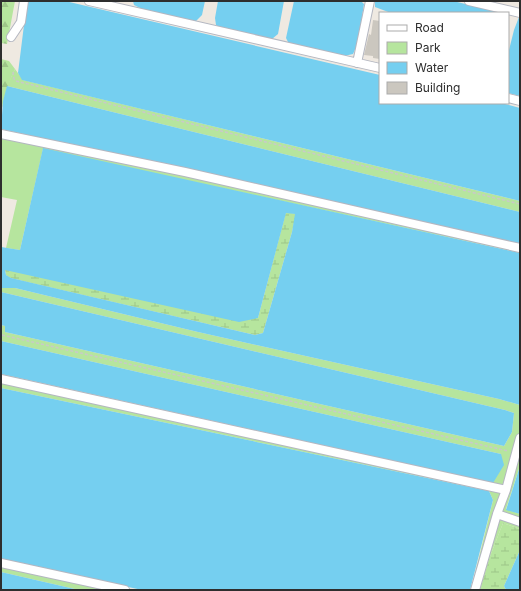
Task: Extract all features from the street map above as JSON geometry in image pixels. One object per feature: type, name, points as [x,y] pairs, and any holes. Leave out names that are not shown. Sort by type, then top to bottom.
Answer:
[{"type":"street","points":[[11,37],[21,22],[24,1]]},
{"type":"street","points":[[89,1],[379,68]]},
{"type":"street","points":[[357,63],[370,1]]},
{"type":"street","points":[[469,1],[520,13]]},
{"type":"street","points":[[509,98],[520,101]]},
{"type":"street","points":[[1,134],[185,172],[520,248]]},
{"type":"street","points":[[1,379],[506,490]]},
{"type":"street","points":[[475,590],[497,514],[506,490],[520,438]]},
{"type":"street","points":[[497,514],[520,522]]},
{"type":"street","points":[[1,563],[125,590]]},
{"type":"path","points":[[13,72],[14,79],[16,81],[520,204]]},
{"type":"path","points":[[2,336],[516,452]]},
{"type":"green space","points":[[1,1],[15,1],[7,44],[1,43]]},
{"type":"green space","points":[[1,59],[9,61],[15,69],[6,92],[1,115]]},
{"type":"green space","points":[[15,69],[23,80],[520,201],[520,212],[7,86]]},
{"type":"green space","points":[[1,129],[520,245],[520,253],[43,149],[20,250],[6,248],[17,200],[1,197]]},
{"type":"green space","points":[[286,212],[296,214],[292,232],[263,333],[255,335],[10,278],[6,275],[5,269],[258,318]]},
{"type":"green space","points":[[1,286],[520,405],[520,466],[506,509],[520,514],[520,529],[503,523],[489,559],[480,590],[471,590],[493,500],[489,491],[1,388],[1,374],[493,483],[501,454],[1,341],[1,325],[5,326],[5,332],[504,446],[512,432],[514,413],[1,292]]},
{"type":"green space","points":[[503,523],[520,529],[520,550],[504,586],[506,590],[480,590],[489,559]]},
{"type":"green space","points":[[1,559],[134,590],[79,590],[1,572]]},
{"type":"water","points":[[27,1],[65,1],[379,75],[379,104],[505,104],[520,108],[520,201],[22,80],[18,73]]},
{"type":"water","points":[[133,1],[205,1],[202,15],[195,22],[142,9],[134,5]]},
{"type":"water","points":[[218,1],[284,1],[278,34],[272,39],[220,28],[216,25],[215,18]]},
{"type":"water","points":[[294,1],[361,1],[364,4],[358,43],[353,54],[344,56],[296,46],[288,42],[286,38]]},
{"type":"water","points":[[375,1],[453,1],[499,12],[388,12],[375,7]]},
{"type":"water","points":[[520,17],[520,96],[509,93],[509,50],[514,30]]},
{"type":"water","points":[[7,86],[520,212],[520,245],[1,129],[3,101]]},
{"type":"water","points":[[43,148],[520,253],[520,405],[499,399],[198,332],[15,288],[1,288],[1,247],[20,250]],"holes":[[[286,213],[295,214],[292,232],[263,333],[255,335],[11,278],[6,275],[5,270],[239,322],[258,318]]]},
{"type":"water","points":[[1,292],[505,410],[514,413],[512,432],[504,446],[5,332],[5,326],[1,325]]},
{"type":"water","points":[[1,341],[501,454],[504,465],[493,483],[1,374]]},
{"type":"water","points":[[1,388],[489,491],[493,500],[470,590],[142,590],[1,559]]},
{"type":"water","points":[[520,466],[520,514],[506,510]]},
{"type":"water","points":[[520,550],[520,590],[506,590],[504,586]]},
{"type":"water","points":[[1,572],[79,590],[1,590]]},
{"type":"building","points":[[373,20],[379,21],[379,59],[373,58],[373,56],[364,55],[369,34],[371,35]]}]
